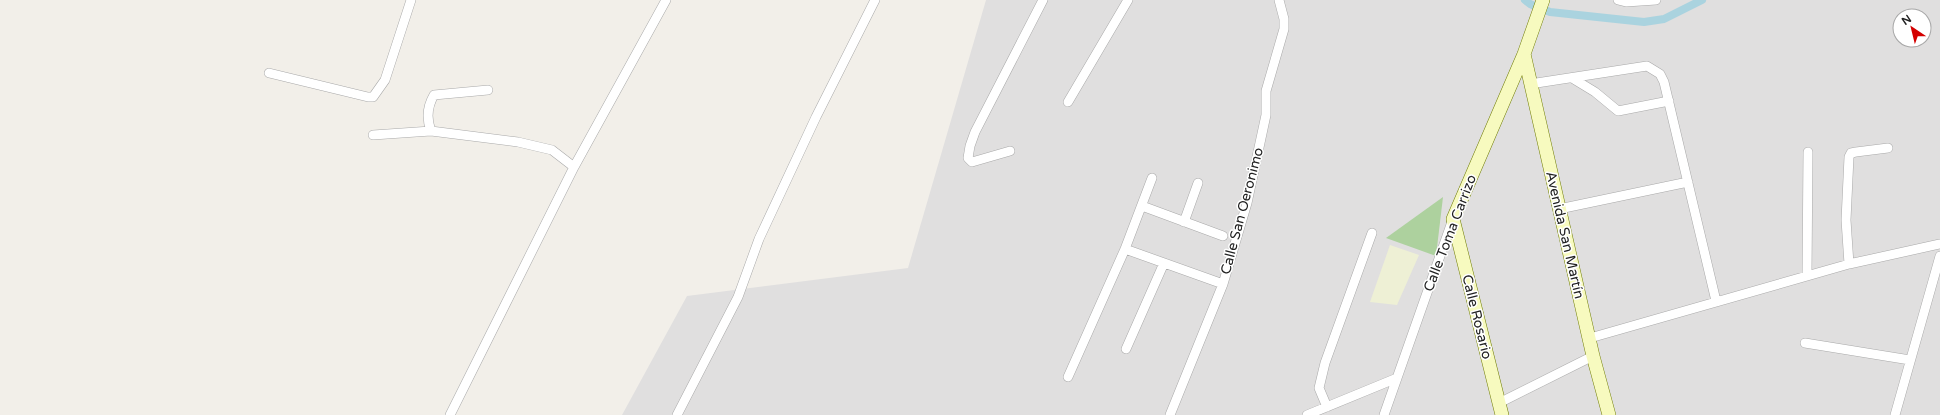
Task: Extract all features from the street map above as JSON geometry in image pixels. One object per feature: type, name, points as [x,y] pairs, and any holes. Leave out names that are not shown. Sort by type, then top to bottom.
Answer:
[{"type":"main road","name":"Calle Toma Carrizo","points":[[1453,219],[1524,54],[1541,4]]},
{"type":"main road","name":"Avenida San Martín","points":[[1524,54],[1593,356],[1609,415]]},
{"type":"main road","name":"Calle Rosario","points":[[1453,219],[1500,409]]},
{"type":"street","points":[[269,73],[368,98],[373,97],[385,80],[411,0]]},
{"type":"street","points":[[450,415],[574,167],[666,0]]},
{"type":"street","points":[[677,415],[738,297],[759,239],[816,117],[875,0]]},
{"type":"street","points":[[1010,151],[972,162],[968,158],[975,132],[1043,0]]},
{"type":"street","points":[[1068,102],[1128,0]]},
{"type":"street","name":"Calle San Oeronimo","points":[[1170,415],[1223,284],[1248,203],[1266,115],[1266,91],[1284,29],[1284,19],[1279,0]]},
{"type":"street","points":[[1618,0],[1626,2],[1656,0]]},
{"type":"street","points":[[1530,84],[1647,66],[1660,74],[1669,101],[1716,301]]},
{"type":"street","points":[[1572,78],[1594,92],[1618,111],[1669,101]]},
{"type":"street","points":[[430,131],[427,113],[434,95],[488,90]]},
{"type":"street","points":[[373,135],[430,131],[518,142],[552,150],[574,167]]},
{"type":"street","points":[[1849,264],[1846,220],[1849,157],[1851,153],[1888,148]]},
{"type":"street","points":[[1807,275],[1808,152]]},
{"type":"street","points":[[1068,377],[1125,249],[1152,178]]},
{"type":"street","points":[[1559,209],[1688,182]]},
{"type":"street","points":[[1184,222],[1198,183]]},
{"type":"street","points":[[1142,206],[1223,236]]},
{"type":"street","name":"Calle Toma Carrizo","points":[[1384,415],[1453,219]]},
{"type":"street","points":[[1327,407],[1319,388],[1325,362],[1372,233]]},
{"type":"street","points":[[1590,338],[1807,275],[1940,244]]},
{"type":"street","points":[[1125,249],[1223,284]]},
{"type":"street","points":[[1895,415],[1940,256]]},
{"type":"street","points":[[1126,349],[1164,263]]},
{"type":"street","points":[[1805,343],[1910,360]]},
{"type":"street","points":[[1500,409],[1593,356]]},
{"type":"street","points":[[1307,415],[1397,378]]},
{"type":"shaded area","points":[[986,0],[1940,0],[1940,415],[622,415],[687,296],[908,268]]},
{"type":"green space","points":[[1443,197],[1436,256],[1386,238]]},
{"type":"green space","points":[[1390,245],[1419,255],[1397,305],[1370,302]]},
{"type":"waterway","points":[[1525,0],[1530,4],[1550,12],[1644,22],[1664,19],[1702,0]]}]
